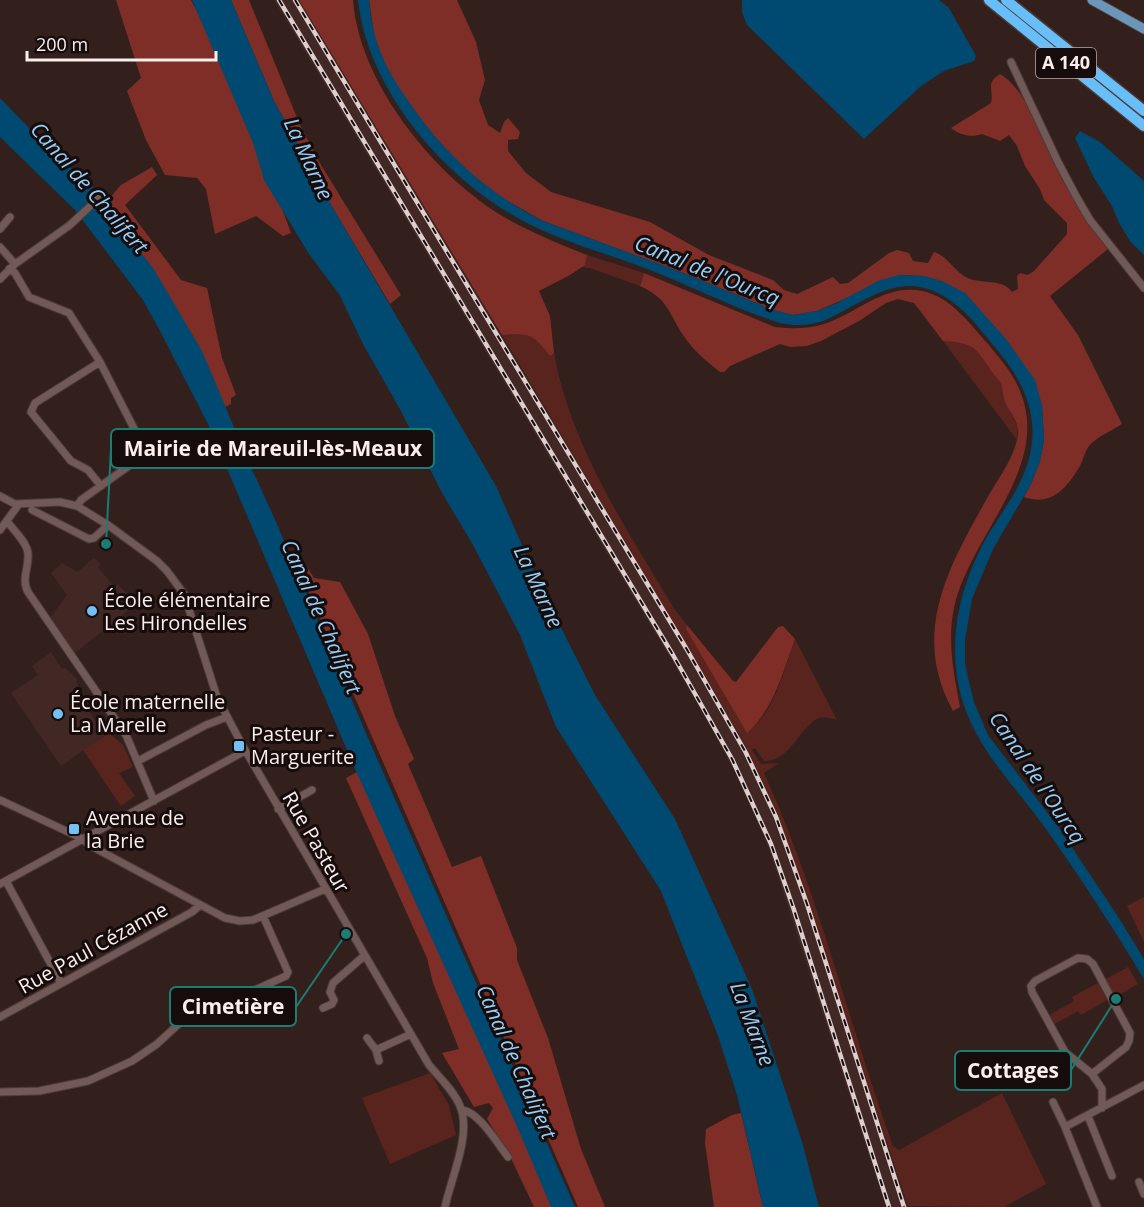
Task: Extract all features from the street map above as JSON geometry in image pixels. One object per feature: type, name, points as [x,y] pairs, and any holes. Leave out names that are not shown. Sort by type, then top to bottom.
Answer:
[{"type":"highway","name":"A 140","points":[[989,0],[1144,126]]},
{"type":"highway","name":"A 140","points":[[1006,0],[1144,111]]},
{"type":"main road","points":[[1092,0],[1144,29]]},
{"type":"street","points":[[1011,62],[1058,162],[1090,220],[1144,288]]},
{"type":"street","points":[[0,279],[12,266],[74,222],[102,196]]},
{"type":"street","points":[[0,229],[10,217]]},
{"type":"street","points":[[0,247],[29,297],[69,313],[100,362],[144,448],[144,454],[76,506],[60,502],[19,504],[9,502],[0,496]]},
{"type":"street","points":[[100,362],[36,403],[31,412],[71,461],[88,470],[101,486]]},
{"type":"street","points":[[0,530],[19,504]]},
{"type":"street","name":"Rue Pasteur","points":[[76,506],[108,525],[157,561],[184,594],[217,697],[245,751],[429,1065],[457,1100],[462,1110]]},
{"type":"street","points":[[32,510],[89,539],[94,538],[108,525]]},
{"type":"street","points":[[7,521],[27,548],[24,585],[118,723],[138,761],[154,801]]},
{"type":"street","points":[[138,761],[206,725],[227,717]]},
{"type":"street","points":[[61,983],[3,883],[245,751]]},
{"type":"street","points":[[278,809],[312,790]]},
{"type":"street","points":[[1,803],[84,840],[200,905],[232,920],[254,920],[325,889]]},
{"type":"street","name":"Rue Paul Cézanne","points":[[0,1017],[192,912],[200,905]]},
{"type":"street","points":[[210,1010],[286,976],[288,972],[263,916]]},
{"type":"street","points":[[323,1008],[332,1004],[334,1000],[330,992],[333,983],[364,956]]},
{"type":"street","points":[[1092,1074],[1126,1047],[1130,1033],[1093,964],[1087,958],[1078,958],[1035,981],[1032,992],[1065,1052],[1092,1074],[1102,1089],[1102,1108]]},
{"type":"street","points":[[0,1092],[39,1091],[88,1081],[132,1061],[157,1044],[183,1020],[195,1019]]},
{"type":"street","points":[[376,1050],[411,1034]]},
{"type":"street","points":[[367,1038],[376,1050],[379,1061]]},
{"type":"street","points":[[1065,1127],[1144,1085]]},
{"type":"street","points":[[1053,1102],[1097,1207]]},
{"type":"street","points":[[445,1207],[463,1138],[462,1110],[469,1111],[481,1122],[508,1157]]},
{"type":"street","points":[[1088,1116],[1112,1176]]},
{"type":"street","points":[[1139,1182],[1144,1194]]},
{"type":"shaded area","points":[[116,0],[191,0],[246,115],[291,233],[283,236],[256,216],[215,234],[206,189],[197,178],[165,175],[146,140],[127,91],[141,78]]},
{"type":"shaded area","points":[[231,0],[249,0],[300,125],[321,165],[401,295],[390,304],[334,210],[274,101]]},
{"type":"shaded area","points":[[274,0],[299,0],[744,742],[776,811],[908,1207],[886,1207],[768,846],[737,776],[706,717]]},
{"type":"shaded area","points":[[299,0],[353,0],[358,31],[369,62],[384,93],[403,122],[425,149],[474,196],[499,214],[531,231],[587,255],[585,265],[539,291],[550,316],[554,353],[550,356],[530,336],[502,335]]},
{"type":"shaded area","points":[[369,0],[457,0],[476,42],[485,80],[479,100],[488,125],[500,133],[508,118],[520,132],[518,139],[508,140],[508,151],[526,173],[551,192],[650,222],[709,255],[773,280],[784,290],[797,294],[833,277],[840,284],[848,283],[889,253],[897,250],[909,253],[913,261],[928,263],[934,252],[943,256],[960,273],[970,279],[997,283],[1008,287],[1012,292],[1018,289],[1017,276],[1020,273],[1027,275],[1033,272],[1067,234],[1067,223],[1044,200],[1017,146],[1009,135],[1000,141],[982,134],[966,135],[951,128],[991,103],[991,84],[1000,74],[1011,83],[1030,109],[1067,188],[1108,249],[1050,296],[1078,335],[1122,424],[1090,445],[1070,482],[1057,494],[1042,499],[1024,497],[1040,461],[1044,440],[1042,405],[944,282],[924,276],[899,275],[817,311],[793,315],[773,310],[686,274],[543,221],[497,195],[451,156],[428,129],[390,76],[374,35]]},
{"type":"shaded area","points":[[152,167],[157,175],[125,205],[181,280],[207,288],[222,358],[236,395],[231,398],[231,404],[221,409],[102,207],[121,185]]},
{"type":"shaded area","points":[[587,255],[644,273],[640,286],[590,268],[581,267],[585,265]]},
{"type":"shaded area","points":[[644,273],[775,327],[787,328],[806,328],[824,324],[896,291],[922,291],[942,299],[959,312],[1007,368],[1025,408],[1027,437],[1020,466],[1008,494],[963,579],[954,608],[951,646],[960,707],[953,711],[940,682],[935,653],[935,625],[940,598],[962,545],[1014,451],[1018,426],[1005,402],[999,380],[972,347],[943,341],[914,303],[898,299],[886,303],[859,321],[821,341],[807,346],[790,347],[780,344],[720,372],[691,346],[662,301],[640,286]]},
{"type":"shaded area","points":[[526,333],[537,339],[550,356],[554,353],[573,422],[603,487],[675,610],[687,625],[686,629],[747,732],[757,724],[772,702],[795,639],[837,720],[825,717],[817,719],[787,751],[773,760],[764,761],[755,748],[752,750],[761,764],[779,763],[764,773],[817,911],[893,1146],[899,1150],[1002,1093],[1046,1184],[1004,1207],[908,1206],[776,811],[744,742],[502,335]]},
{"type":"shaded area","points":[[943,341],[961,342],[982,355],[1001,383],[1005,401],[1018,427],[1017,440]]},
{"type":"shaded area","name":"École élémentaire Les Hirondelles","points":[[94,558],[101,564],[98,567],[114,587],[118,584],[136,604],[75,653],[50,618],[67,595],[51,573],[62,563],[77,572]]},
{"type":"shaded area","points":[[302,559],[314,578],[340,582],[368,634],[395,716],[414,759],[408,764],[452,867],[481,856],[517,948],[517,960],[548,1038],[581,1149],[605,1207],[578,1207],[295,561]]},
{"type":"shaded area","points":[[687,625],[736,682],[778,627],[783,626],[795,639],[771,701],[747,733],[686,629]]},
{"type":"shaded area","name":"École maternelle La Marelle","points":[[51,652],[62,669],[65,668],[76,678],[78,686],[74,689],[105,735],[61,766],[11,693],[38,675],[32,666]]},
{"type":"shaded area","points":[[109,733],[123,745],[133,767],[119,773],[135,796],[121,806],[83,750]]},
{"type":"shaded area","points":[[359,771],[553,1207],[534,1207],[509,1154],[487,1119],[493,1108],[489,1103],[474,1107],[442,1053],[459,1049],[433,983],[427,958],[346,778]]},
{"type":"shaded area","points":[[1144,897],[1144,942],[1127,906]]},
{"type":"shaded area","points":[[1128,967],[1138,984],[1114,998],[1104,980]]},
{"type":"shaded area","points":[[1098,983],[1107,1000],[1081,1015],[1078,1011],[1053,1025],[1049,1015],[1074,1001],[1072,997]]},
{"type":"shaded area","points":[[430,1073],[449,1105],[456,1135],[390,1164],[362,1098]]},
{"type":"shaded area","points":[[741,1113],[763,1207],[714,1207],[705,1143],[706,1129],[732,1115]]},
{"type":"water","name":"La Marne","points":[[192,0],[231,0],[274,101],[334,210],[496,486],[540,586],[595,695],[675,819],[752,989],[803,1145],[819,1207],[763,1207],[737,1095],[718,1036],[661,891],[556,727],[520,635],[473,545],[441,491],[339,294],[309,254],[264,180],[253,143]]},
{"type":"water","points":[[358,0],[369,0],[378,45],[389,70],[413,108],[440,143],[487,186],[543,221],[686,274],[773,310],[793,315],[817,311],[835,304],[880,280],[899,275],[924,276],[944,282],[965,293],[1006,339],[1035,380],[1042,405],[1044,440],[1040,461],[1031,484],[993,549],[972,599],[965,640],[965,663],[968,678],[974,702],[988,735],[1059,828],[1117,915],[1144,959],[1144,979],[1043,825],[985,748],[967,715],[961,696],[955,656],[962,597],[975,560],[1017,488],[1031,449],[1033,431],[1031,414],[1026,397],[1008,363],[959,307],[931,290],[917,286],[889,290],[823,321],[807,325],[785,324],[527,223],[468,184],[416,131],[377,68],[365,34]]},
{"type":"water","points":[[742,0],[939,0],[949,8],[976,56],[974,61],[944,71],[921,86],[864,139],[747,25],[742,12]]},
{"type":"water","name":"Canal de Chalifert","points":[[0,98],[65,165],[73,169],[95,190],[94,197],[153,268],[202,351],[368,738],[575,1207],[551,1207],[519,1131],[356,771],[208,424],[160,331],[143,300],[75,210],[0,137]]},
{"type":"water","points":[[1080,131],[1100,142],[1144,181],[1144,255],[1130,241],[1094,178],[1075,138]]},
{"type":"railway","points":[[279,0],[673,655],[732,759],[771,844],[889,1207]]},
{"type":"railway","points":[[295,0],[686,648],[746,753],[776,817],[807,904],[904,1207]]},
{"type":"place","name":"Mairie de Mareuil-lès-Meaux","points":[[106,544]]},
{"type":"place","name":"École élémentaire Les Hirondelles","points":[[92,611]]},
{"type":"place","name":"École maternelle La Marelle","points":[[58,714]]},
{"type":"place","name":"Pasteur - Marguerite","points":[[239,746]]},
{"type":"place","name":"Avenue de la Brie","points":[[74,829]]},
{"type":"place","name":"Cimetière","points":[[346,934]]},
{"type":"place","name":"Cottages","points":[[1116,999]]},
{"type":"water label","name":"Canal de l'Ourcq","points":[[707,271]]},
{"type":"water label","name":"Canal de l'Ourcq","points":[[1037,778]]}]
